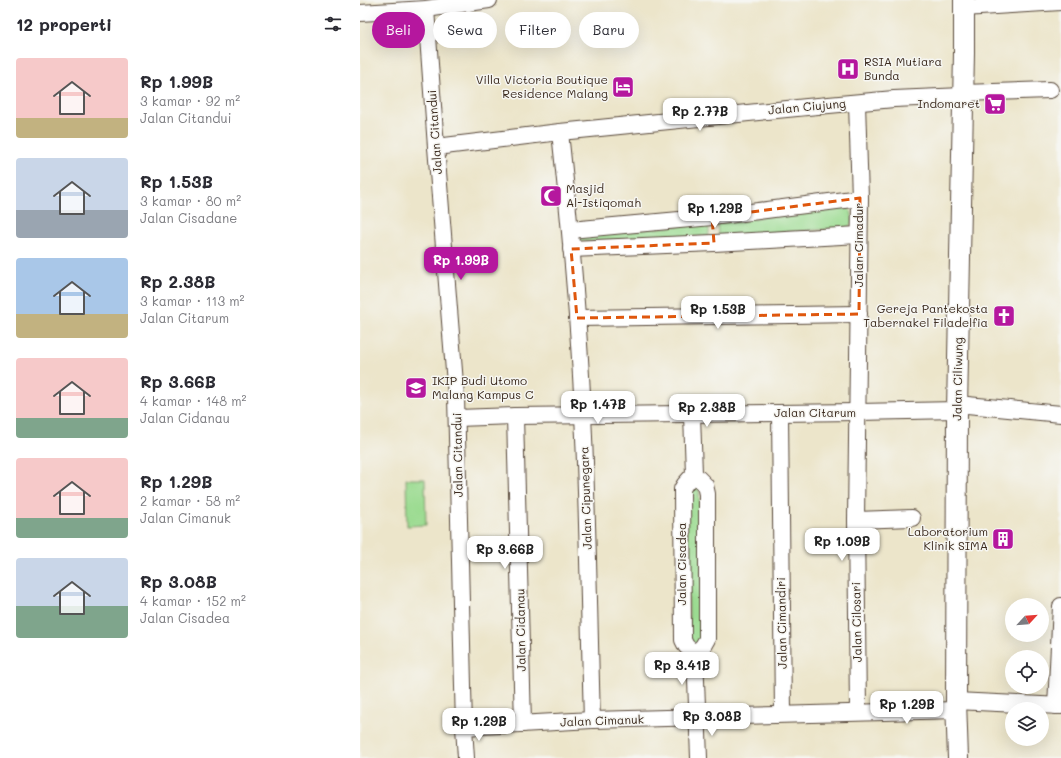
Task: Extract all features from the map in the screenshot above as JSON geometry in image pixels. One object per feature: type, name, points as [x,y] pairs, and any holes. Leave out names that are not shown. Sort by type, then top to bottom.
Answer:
[{"type":"main road","name":"Jalan Ciliwung","points":[[958,758],[956,705],[957,407],[964,4]]},
{"type":"street","points":[[360,13],[426,8],[489,0]]},
{"type":"street","points":[[964,4],[1061,2]]},
{"type":"street","name":"Jalan Citandui","points":[[426,8],[455,377],[466,758]]},
{"type":"street","name":"Jalan Ciujung","points":[[436,146],[560,132],[894,99],[1050,90]]},
{"type":"street","name":"Jalan Cimadur","points":[[857,103],[860,198],[858,412]]},
{"type":"street","name":"Jalan Cipunegara","points":[[560,132],[572,249],[583,414],[592,720]]},
{"type":"street","points":[[570,230],[712,217],[860,198]]},
{"type":"street","points":[[712,217],[714,243]]},
{"type":"street","points":[[572,249],[859,235]]},
{"type":"street","points":[[577,318],[859,314]]},
{"type":"street","name":"Jalan Citarum","points":[[457,418],[583,414],[858,412],[957,407],[1061,414]]},
{"type":"street","name":"Jalan Cilosari","points":[[858,412],[856,520],[858,712]]},
{"type":"street","name":"Jalan Cimandiri","points":[[780,413],[783,714]]},
{"type":"street","points":[[692,414],[694,474]]},
{"type":"street","name":"Jalan Cidanau","points":[[515,416],[523,724]]},
{"type":"street","name":"Jalan Cisadea","points":[[694,474],[705,486],[707,494],[707,639],[703,646],[695,654],[686,646],[683,640],[682,624],[682,489],[694,474]]},
{"type":"street","points":[[856,520],[912,518]]},
{"type":"street","points":[[1059,706],[1061,617]]},
{"type":"street","points":[[695,654],[699,758]]},
{"type":"street","name":"Jalan Cimanuk","points":[[464,727],[592,720],[858,712],[956,705],[1059,706]]},
{"type":"highlighted area","points":[[860,198],[859,314],[577,318],[571,249],[714,243],[712,217]]},
{"type":"green space","points":[[845,206],[852,213],[850,226],[847,228],[719,236],[718,234],[717,223]]},
{"type":"green space","points":[[707,223],[709,230],[708,236],[578,242],[579,236]]},
{"type":"green space","points":[[406,479],[425,479],[426,525],[407,526]]},
{"type":"green space","points":[[691,485],[699,486],[704,638],[690,646],[685,493]]},
{"type":"place","name":"RSIA Mutiara Bunda","points":[[848,69]]},
{"type":"place","name":"Villa Victoria Boutique Residence Malang","points":[[623,87]]},
{"type":"place","name":"Indomaret","points":[[995,104]]},
{"type":"place","name":"Masjid Al-Istiqomah","points":[[551,196]]},
{"type":"place","name":"Gereja Pantekosta Tabernakel Filadelfia","points":[[1004,316]]},
{"type":"place","name":"IKIP Budi Utomo Malang Kampus C","points":[[416,388]]},
{"type":"place","name":"Laboratorium Klinik SIMA","points":[[1003,539]]}]
